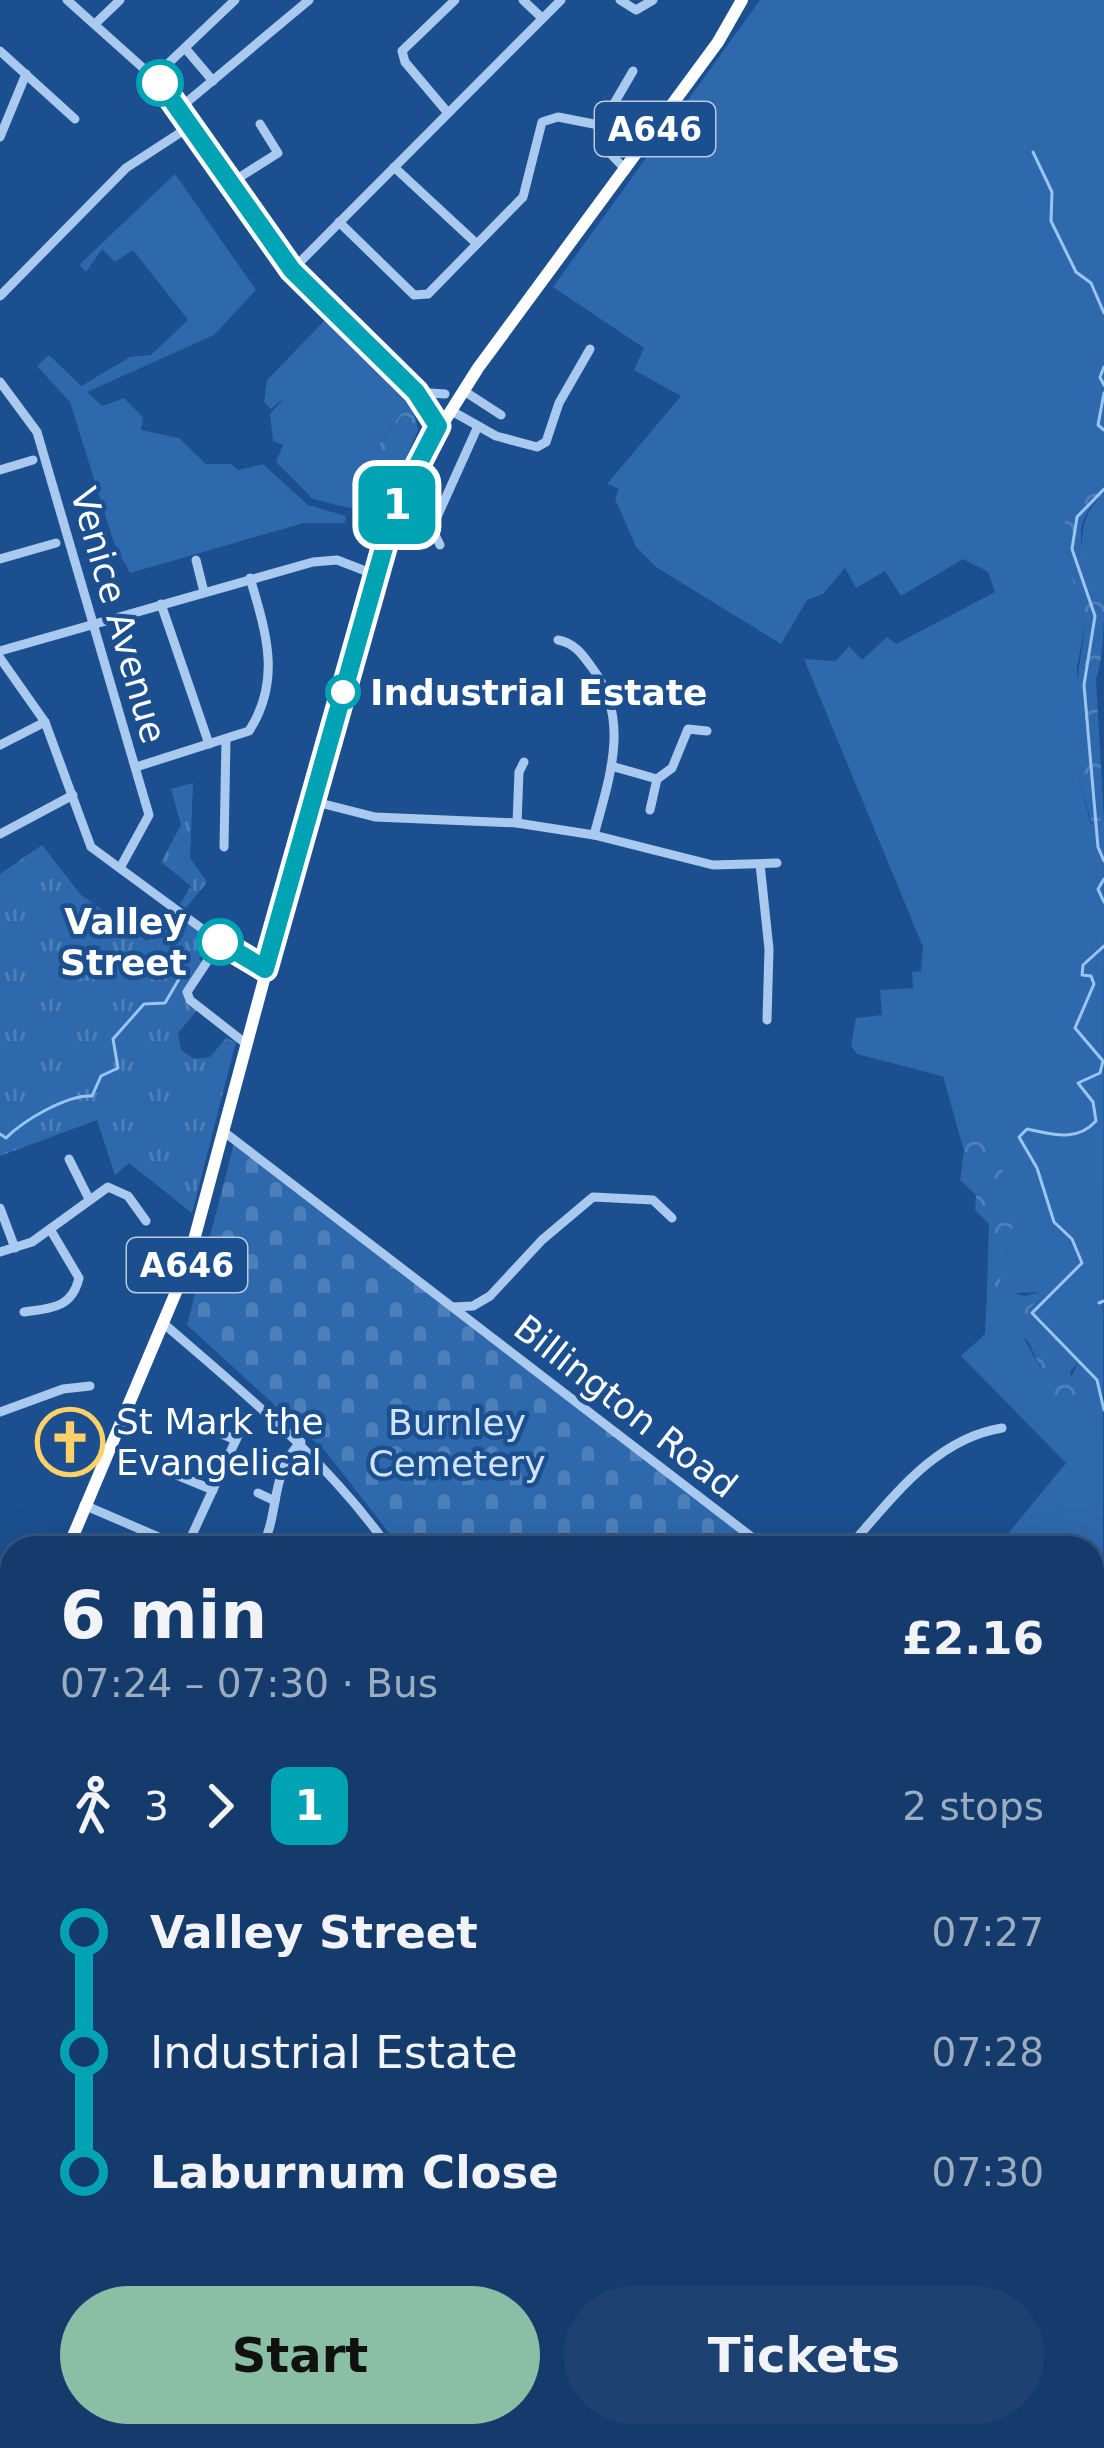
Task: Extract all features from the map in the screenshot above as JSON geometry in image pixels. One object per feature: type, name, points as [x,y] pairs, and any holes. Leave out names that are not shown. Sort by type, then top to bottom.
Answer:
[{"type":"highway","name":"A646","points":[[72,1536],[187,1266],[395,509],[438,426],[626,170],[742,0]]},
{"type":"street","points":[[67,0],[182,107],[292,270],[416,392],[438,426]]},
{"type":"street","points":[[94,24],[120,0]]},
{"type":"street","points":[[154,77],[236,0]]},
{"type":"street","points":[[182,107],[309,0]]},
{"type":"street","points":[[448,113],[405,62],[402,51],[455,0]]},
{"type":"street","points":[[523,0],[542,18]]},
{"type":"street","points":[[292,270],[561,0]]},
{"type":"street","points":[[620,0],[636,10],[653,0]]},
{"type":"street","points":[[184,48],[213,81]]},
{"type":"street","points":[[0,51],[75,119]]},
{"type":"street","points":[[626,170],[604,153],[604,126],[633,71]]},
{"type":"street","points":[[0,137],[26,74]]},
{"type":"street","points":[[340,222],[421,296],[523,196],[542,122],[558,117],[604,126]]},
{"type":"street","points":[[232,182],[278,153],[260,124]]},
{"type":"street","points":[[0,296],[126,168],[192,125]]},
{"type":"street","points":[[394,166],[477,244]]},
{"type":"street","points":[[0,269],[15,279]]},
{"type":"street","points":[[450,410],[517,444],[537,447],[546,442],[559,403],[590,349]]},
{"type":"street","name":"Venice Avenue","points":[[0,382],[37,432],[136,767],[148,825],[119,868]]},
{"type":"street","points":[[464,391],[501,415]]},
{"type":"street","points":[[416,392],[446,394]]},
{"type":"street","points":[[440,545],[434,533],[437,518],[478,426]]},
{"type":"street","points":[[0,470],[33,460]]},
{"type":"street","points":[[0,559],[56,543]]},
{"type":"street","points":[[196,560],[204,592]]},
{"type":"street","points":[[265,969],[220,942],[92,847],[45,722],[0,655],[250,578],[338,560],[376,575]]},
{"type":"street","points":[[136,767],[249,731],[259,716],[272,657],[250,578]]},
{"type":"street","points":[[161,604],[209,744]]},
{"type":"street","points":[[558,640],[571,642],[606,686],[616,721],[611,766],[594,835]]},
{"type":"street","points":[[0,745],[45,722]]},
{"type":"street","points":[[650,810],[657,778],[672,768],[688,729],[707,731]]},
{"type":"street","points":[[224,847],[226,740]]},
{"type":"street","points":[[517,823],[524,762]]},
{"type":"street","points":[[611,766],[657,778]]},
{"type":"street","points":[[0,834],[73,796]]},
{"type":"street","points":[[312,801],[375,817],[517,823],[594,835],[712,865],[777,863]]},
{"type":"street","points":[[760,864],[769,949],[767,1020]]},
{"type":"street","points":[[220,942],[187,992],[190,1000],[245,1043]]},
{"type":"street","name":"Billington Road","points":[[223,1131],[750,1536]]},
{"type":"street","points":[[69,1159],[88,1197]]},
{"type":"street","points":[[0,1252],[50,1229],[107,1187],[128,1196],[146,1221]]},
{"type":"street","name":"Billington Road","points":[[453,1307],[473,1306],[490,1297],[542,1240],[593,1197],[653,1201],[672,1218]]},
{"type":"street","points":[[0,1208],[15,1248]]},
{"type":"street","points":[[24,1312],[65,1305],[75,1295],[79,1278],[50,1229]]},
{"type":"street","points":[[136,1272],[153,1273],[165,1258],[187,1266]]},
{"type":"street","points":[[163,1323],[301,1442],[350,1492],[380,1536]]},
{"type":"street","points":[[0,1412],[63,1389],[91,1386]]},
{"type":"street","points":[[191,1421],[238,1435],[191,1536]]},
{"type":"street","points":[[859,1536],[920,1469],[951,1445],[972,1433],[1002,1429]]},
{"type":"street","points":[[268,1536],[284,1458],[301,1442]]},
{"type":"street","points":[[167,1472],[213,1490]]},
{"type":"street","points":[[258,1493],[275,1501]]},
{"type":"street","points":[[83,1505],[157,1536]]},
{"type":"green space","points":[[760,0],[1104,0],[1104,484],[1069,507],[1067,564],[1086,620],[1077,667],[1078,776],[1091,824],[1104,819],[1103,1536],[1006,1536],[1066,1463],[961,1356],[985,1334],[987,1291],[999,1285],[1013,1224],[949,1078],[857,1054],[851,1046],[856,1018],[882,1015],[880,990],[913,988],[912,972],[921,971],[923,947],[804,659],[836,661],[849,646],[862,660],[887,637],[896,644],[995,592],[988,572],[963,559],[901,596],[885,571],[856,588],[845,568],[823,594],[807,600],[781,644],[656,567],[636,547],[615,499],[619,489],[607,484],[681,396],[634,370],[644,348],[553,287]],"holes":[[[1049,1292],[1028,1311],[1079,1361],[1050,1423],[1015,1373],[1044,1374],[1006,1306],[1017,1293]]]},
{"type":"green space","points":[[175,174],[256,290],[214,335],[87,392],[102,406],[124,398],[143,417],[141,430],[179,438],[206,464],[231,464],[238,470],[263,464],[308,505],[346,516],[345,523],[304,523],[130,573],[114,543],[70,402],[37,366],[49,355],[81,386],[130,357],[151,355],[188,320],[133,250],[115,262],[102,249],[86,272],[79,265]]},
{"type":"green space","points":[[326,319],[411,400],[353,481],[354,493],[333,504],[313,499],[276,462],[283,445],[273,441],[270,414],[285,397],[271,409],[264,402],[267,380]]},
{"type":"green space","points":[[411,400],[418,430],[382,515],[333,504],[353,493],[353,481]]},
{"type":"green space","points":[[1104,484],[1104,493],[1090,508],[1081,535],[1104,605],[1096,679],[1104,819],[1092,824],[1078,776],[1073,709],[1086,620],[1062,534],[1069,507]]},
{"type":"green space","points":[[1104,493],[1104,604],[1089,576],[1082,547],[1086,519]]},
{"type":"green space","points":[[193,783],[190,858],[207,882],[186,908],[180,904],[191,886],[161,862],[181,825],[171,789]]},
{"type":"green space","points":[[42,845],[81,895],[147,941],[170,911],[211,940],[212,948],[199,958],[203,963],[183,992],[199,1008],[178,1033],[181,1050],[194,1059],[210,1057],[226,1038],[236,1042],[192,1213],[129,1163],[115,1175],[97,1120],[0,1156],[0,874]]},
{"type":"green space","points":[[943,1076],[949,1078],[1025,1209],[1013,1225],[999,1286],[987,1291],[989,1224],[975,1210],[976,1195],[960,1180],[964,1151]]},
{"type":"green space","name":"Burnley Cemetery","points":[[235,1140],[750,1536],[392,1536],[326,1452],[187,1325]]},
{"type":"green space","points":[[1054,1288],[1028,1310],[1080,1361],[1070,1372],[1079,1404],[1072,1419],[1059,1427],[1050,1423],[1013,1373],[1043,1373],[1028,1341],[1001,1314],[1013,1293],[1025,1296]]},
{"type":"waterway","points":[[1033,152],[1052,192],[1051,221],[1076,272],[1091,283],[1104,313]]},
{"type":"waterway","points":[[1104,367],[1100,377],[1104,385]]},
{"type":"waterway","points":[[1104,393],[1098,425],[1104,430]]},
{"type":"waterway","points":[[1104,489],[1077,517],[1072,549],[1095,616],[1084,685],[1098,847],[1104,861]]},
{"type":"waterway","points":[[1104,879],[1098,889],[1104,902]]},
{"type":"waterway","points":[[1104,946],[1083,965],[1082,975],[1091,976],[1094,984],[1075,1028],[1103,1061],[1100,1073],[1078,1083],[1093,1102],[1096,1121],[1072,1135],[1027,1129],[1019,1137],[1037,1168],[1054,1222],[1072,1239],[1082,1263],[1032,1313],[1097,1380],[1104,1410]]},
{"type":"waterway","points":[[0,1134],[6,1138],[47,1110],[92,1096],[101,1076],[118,1068],[113,1039],[144,1004],[165,1003],[182,974]]},
{"type":"waterway","points":[[1099,1303],[1104,1301]]},
{"type":"waterway","points":[[1104,1585],[1104,1602]]},
{"type":"bus line","name":"1","points":[[160,83],[182,107],[292,270],[416,392],[438,426],[395,509],[265,969],[220,942]]},
{"type":"place","name":"Industrial Estate","points":[[343,692]]},
{"type":"place","name":"Valley Street","points":[[220,942]]},
{"type":"place","name":"St Mark the Evangelical","points":[[70,1442]]}]
